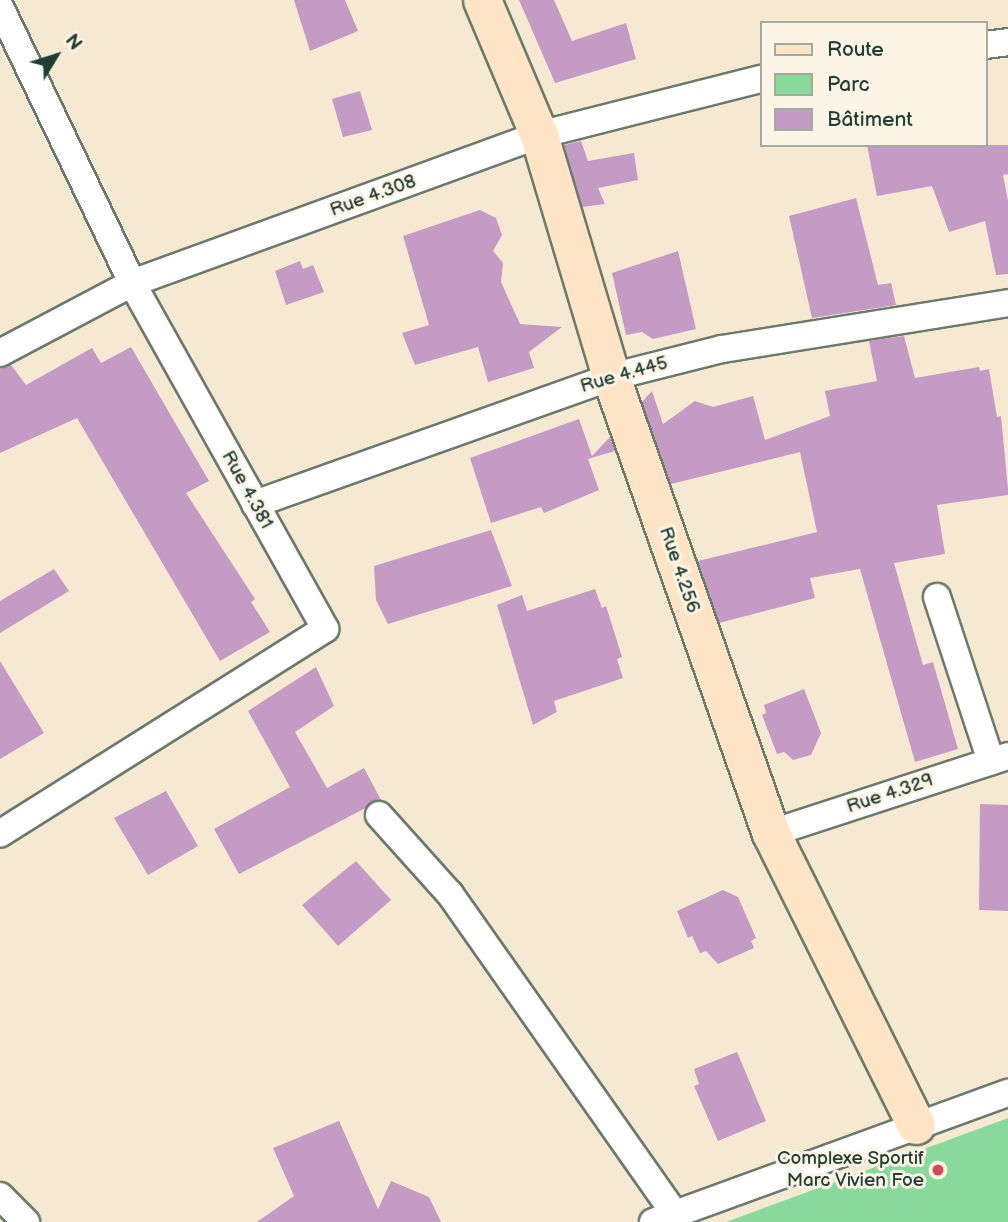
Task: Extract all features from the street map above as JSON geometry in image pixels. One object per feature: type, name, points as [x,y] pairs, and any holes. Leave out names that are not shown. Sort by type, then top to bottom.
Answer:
[{"type":"street","name":"Rue 4.256","points":[[482,0],[539,135],[611,376],[771,834],[916,1125]]},
{"type":"street","name":"Rue 4.381","points":[[0,7],[132,283],[325,629],[0,834]]},
{"type":"street","points":[[987,45],[1008,42]]},
{"type":"street","name":"Rue 4.308","points":[[0,353],[132,283],[539,135],[760,79]]},
{"type":"street","name":"Rue 4.445","points":[[255,504],[611,376],[722,349],[1008,303]]},
{"type":"street","points":[[937,597],[1000,759]]},
{"type":"street","name":"Rue 4.329","points":[[771,834],[1000,759]]},
{"type":"street","points":[[379,815],[450,894],[664,1218],[1008,1093]]},
{"type":"street","points":[[0,1196],[26,1222]]},
{"type":"green space","name":"Complexe Sportif Marc Vivien Foe","points":[[1008,1118],[1008,1222],[726,1222]]},
{"type":"building","points":[[294,0],[345,0],[358,31],[310,51]]},
{"type":"building","points":[[519,0],[554,0],[572,41],[626,23],[636,59],[555,83]]},
{"type":"building","points":[[360,91],[372,130],[343,137],[332,99]]},
{"type":"building","points":[[581,141],[588,161],[634,153],[638,180],[598,188],[605,204],[582,207],[564,145]]},
{"type":"building","points":[[1008,145],[1008,174],[1003,175],[1008,201],[1008,274],[996,275],[985,221],[949,232],[932,186],[877,196],[867,147]]},
{"type":"building","points":[[856,198],[878,285],[891,283],[896,305],[812,318],[789,216]]},
{"type":"building","points":[[480,210],[496,218],[502,235],[493,251],[503,263],[501,282],[520,324],[562,327],[529,352],[534,368],[488,382],[478,347],[415,365],[402,333],[429,325],[403,236]]},
{"type":"building","points":[[678,251],[696,329],[653,339],[642,332],[626,335],[612,273]]},
{"type":"building","points":[[300,261],[303,269],[313,265],[324,292],[286,305],[275,271]]},
{"type":"building","points":[[904,336],[915,378],[979,367],[980,371],[989,369],[997,417],[1001,416],[1008,489],[1008,495],[937,505],[945,554],[894,563],[923,665],[933,662],[958,749],[915,762],[860,569],[810,578],[815,598],[719,623],[698,561],[817,532],[800,452],[671,484],[642,402],[652,391],[663,424],[695,401],[713,407],[753,396],[765,440],[830,416],[825,391],[877,381],[869,341]]},
{"type":"building","points":[[131,347],[209,481],[186,493],[255,599],[251,602],[270,632],[220,661],[77,418],[0,453],[0,369],[11,365],[26,385],[92,348],[101,363]]},
{"type":"building","points":[[579,419],[592,456],[610,437],[615,451],[588,459],[599,490],[544,513],[541,507],[491,523],[470,458]]},
{"type":"building","points":[[491,530],[512,586],[388,624],[376,600],[374,566]]},
{"type":"building","points":[[54,569],[69,591],[0,633],[0,601]]},
{"type":"building","points":[[595,589],[602,608],[606,606],[622,657],[617,659],[623,678],[554,701],[557,712],[533,725],[497,605],[522,595],[527,611]]},
{"type":"building","points":[[0,661],[44,733],[0,759]]},
{"type":"building","points":[[316,667],[334,706],[295,732],[327,788],[364,768],[381,800],[239,874],[214,829],[290,787],[248,711]]},
{"type":"building","points":[[804,689],[821,733],[811,755],[793,760],[784,752],[777,754],[762,715],[766,713],[764,705]]},
{"type":"building","points":[[166,791],[198,846],[148,875],[114,818]]},
{"type":"building","points":[[980,804],[1008,805],[1008,911],[979,910]]},
{"type":"building","points":[[356,861],[391,900],[338,946],[302,905]]},
{"type":"building","points":[[723,890],[738,897],[756,938],[751,941],[754,948],[718,964],[706,951],[700,953],[692,936],[688,938],[677,911]]},
{"type":"building","points":[[737,1052],[766,1121],[718,1141],[694,1086],[699,1084],[694,1069]]},
{"type":"building","points":[[339,1121],[378,1209],[391,1181],[429,1197],[441,1222],[257,1222],[294,1196],[273,1148]]},
{"type":"place","name":"Complexe Sportif Marc Vivien Foe","points":[[938,1170]]}]
